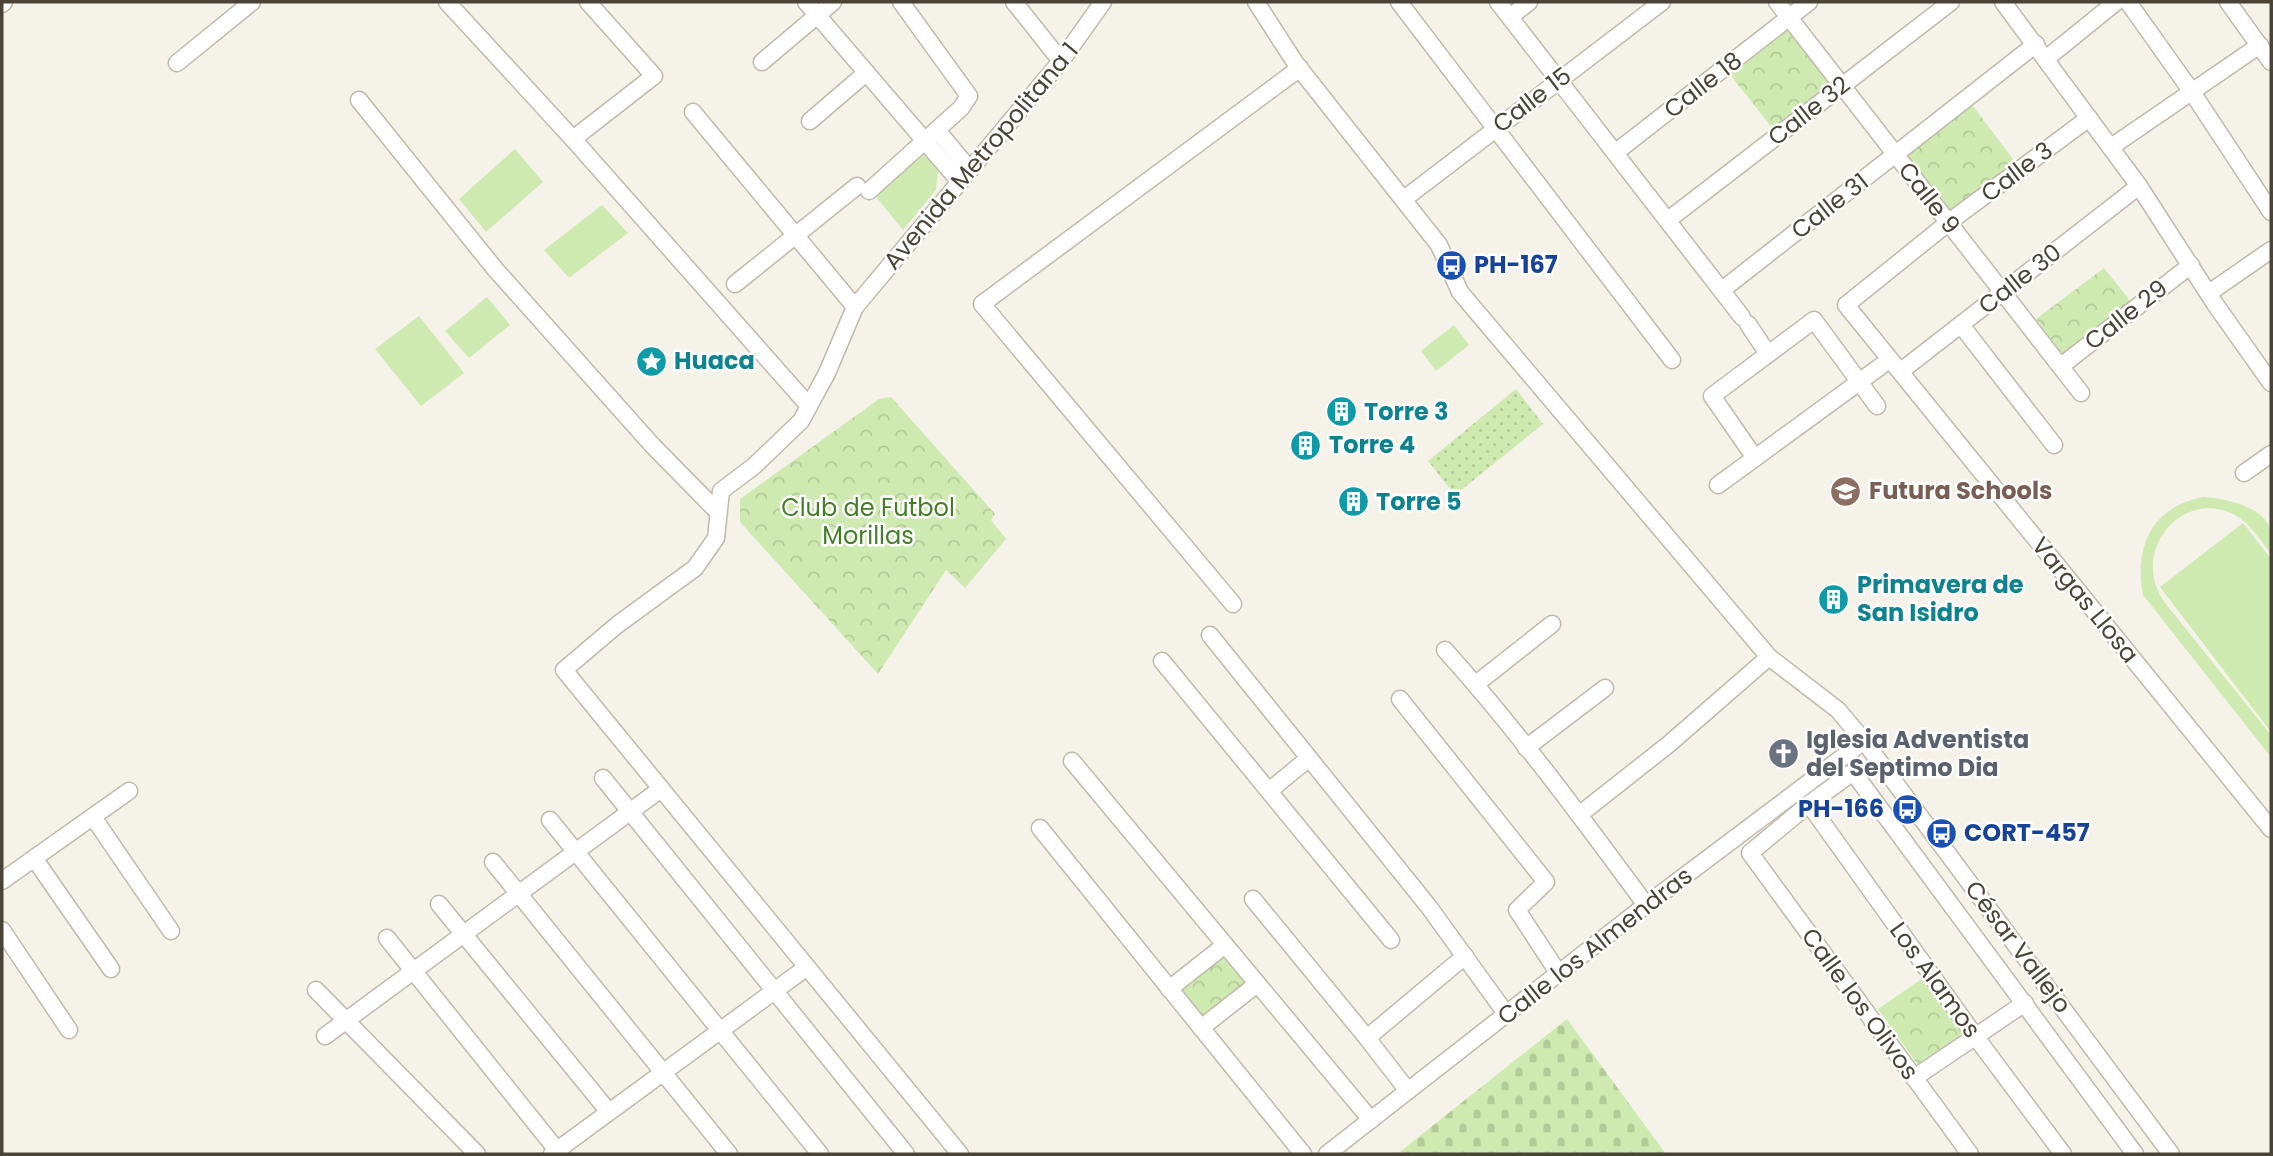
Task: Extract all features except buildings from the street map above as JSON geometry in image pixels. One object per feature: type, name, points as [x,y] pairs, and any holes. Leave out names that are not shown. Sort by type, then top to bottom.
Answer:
[{"type":"street","points":[[177,63],[253,2]]},
{"type":"street","points":[[447,2],[573,139],[809,406]]},
{"type":"street","points":[[573,139],[654,76],[588,2]]},
{"type":"street","points":[[806,2],[925,142],[965,176]]},
{"type":"street","points":[[762,62],[833,2]]},
{"type":"street","points":[[735,284],[795,235],[863,189],[925,142],[966,103],[969,96],[901,2]]},
{"type":"street","points":[[1014,2],[1061,61]]},
{"type":"street","name":"Avenida Metropolitana 1","points":[[662,789],[564,670],[617,625],[695,568],[716,538],[721,491],[754,466],[802,421],[827,373],[855,307],[1061,61],[1103,2]]},
{"type":"street","name":"César Vallejo","points":[[1256,2],[1300,68],[1439,245],[1460,292],[1769,657],[1838,710],[1864,741],[2171,1154]]},
{"type":"street","points":[[1399,2],[1672,360]]},
{"type":"street","points":[[1498,2],[1769,354]]},
{"type":"street","points":[[1510,17],[1529,2]]},
{"type":"street","name":"Calle 15","points":[[1404,199],[1662,2]]},
{"type":"street","name":"Calle 9","points":[[1777,2],[2081,393]]},
{"type":"street","name":"Calle 18","points":[[1616,152],[1809,2]]},
{"type":"street","name":"Calle 32","points":[[1668,220],[1951,2]]},
{"type":"street","points":[[2003,2],[2139,186],[2271,383]]},
{"type":"street","points":[[2047,58],[2116,2]]},
{"type":"street","points":[[2128,2],[2192,92],[2271,212]]},
{"type":"street","points":[[2228,2],[2271,62]]},
{"type":"street","name":"Calle 31","points":[[1722,290],[2036,44]]},
{"type":"street","points":[[2111,147],[2260,45]]},
{"type":"street","points":[[1233,604],[982,304],[1300,68]]},
{"type":"street","points":[[810,121],[866,73]]},
{"type":"street","points":[[359,100],[528,307],[653,446],[717,511]]},
{"type":"street","points":[[693,112],[855,307]]},
{"type":"street","name":"Calle 3","points":[[1846,305],[1949,222],[2089,118]]},
{"type":"street","points":[[937,130],[965,176]]},
{"type":"street","name":"Calle 30","points":[[1901,371],[2139,186]]},
{"type":"street","points":[[2209,293],[2271,250]]},
{"type":"street","name":"Calle 29","points":[[2061,366],[2191,265]]},
{"type":"street","name":"Vargas Llosa","points":[[1846,305],[2271,829]]},
{"type":"street","points":[[1755,457],[1712,396],[1814,320],[1877,407]]},
{"type":"street","points":[[1961,325],[2054,446]]},
{"type":"street","points":[[1718,485],[1881,366]]},
{"type":"street","points":[[2244,473],[2271,454]]},
{"type":"street","points":[[1476,684],[1552,624]]},
{"type":"street","points":[[1210,635],[1429,907],[1507,1014]]},
{"type":"street","points":[[1445,650],[1476,684],[1646,905]]},
{"type":"street","points":[[1579,815],[1669,744],[1769,657]]},
{"type":"street","points":[[1162,661],[1391,940]]},
{"type":"street","points":[[1526,748],[1605,688]]},
{"type":"street","points":[[1400,699],[1546,882],[1517,910],[1559,974]]},
{"type":"street","name":"Calle los Almendras","points":[[1327,1154],[1646,905],[1864,741]]},
{"type":"street","points":[[1269,791],[1309,758]]},
{"type":"street","points":[[1072,761],[1371,1120]]},
{"type":"street","points":[[1809,804],[1853,772],[2135,1154]]},
{"type":"street","points":[[603,778],[906,1154]]},
{"type":"street","points":[[326,1036],[662,789],[960,1154]]},
{"type":"street","points":[[2,881],[130,792]]},
{"type":"street","name":"Calle los Olivos","points":[[1809,804],[1751,853],[1970,1154]]},
{"type":"street","name":"Los Alamos","points":[[1809,804],[2063,1154]]},
{"type":"street","points":[[93,817],[171,931]]},
{"type":"street","points":[[550,820],[820,1154]]},
{"type":"street","points":[[1040,828],[1303,1154]]},
{"type":"street","points":[[34,859],[111,969]]},
{"type":"street","points":[[493,862],[729,1154]]},
{"type":"street","points":[[1253,899],[1408,1091]]},
{"type":"street","points":[[439,904],[609,1112]]},
{"type":"street","points":[[2,930],[69,1030]]},
{"type":"street","points":[[387,938],[556,1153],[807,967]]},
{"type":"street","points":[[1169,989],[1225,945]]},
{"type":"street","points":[[1367,1038],[1465,956]]},
{"type":"street","points":[[1201,1028],[1257,984]]},
{"type":"street","points":[[316,990],[477,1154]]},
{"type":"street","points":[[1914,1078],[2025,1003]]},
{"type":"green space","points":[[1786,28],[1829,84],[1773,129],[1728,72]]},
{"type":"green space","points":[[1972,105],[2016,163],[1950,213],[1906,155]]},
{"type":"green space","points":[[515,149],[543,182],[486,232],[459,199]]},
{"type":"green space","points":[[922,152],[938,171],[936,190],[903,230],[873,193]]},
{"type":"green space","points":[[602,205],[628,233],[569,278],[544,250]]},
{"type":"green space","points":[[2104,268],[2132,303],[2064,356],[2036,319]]},
{"type":"green space","points":[[487,297],[510,325],[469,358],[445,331]]},
{"type":"green space","points":[[419,316],[464,373],[421,406],[375,349]]},
{"type":"green space","points":[[1454,325],[1469,345],[1436,371],[1421,351]]},
{"type":"green space","points":[[1516,389],[1543,424],[1455,495],[1428,461]]},
{"type":"green space","name":"Club de Futbol Morillas","points":[[891,397],[995,514],[991,520],[1006,539],[965,588],[946,570],[878,674],[740,522],[740,499],[879,399]]},
{"type":"green space","points":[[2203,497],[2243,505],[2261,515],[2271,531],[2271,554],[2250,527],[2235,515],[2216,509],[2197,510],[2180,517],[2167,529],[2157,545],[2153,563],[2155,583],[2165,603],[2271,735],[2271,757],[2143,595],[2141,560],[2150,531],[2159,519],[2171,510],[2185,502]]},
{"type":"green space","points":[[2243,523],[2271,559],[2271,732],[2160,587]]},
{"type":"green space","points":[[1224,951],[1250,984],[1201,1021],[1176,989]]},
{"type":"green space","points":[[1923,978],[1966,1034],[1920,1068],[1878,1009]]},
{"type":"green space","points":[[1567,1019],[1666,1154],[1397,1154]]},
{"type":"place","name":"PH-167","points":[[1451,265]]},
{"type":"place","name":"Huaca","points":[[651,361]]},
{"type":"place","name":"Torre 3","points":[[1341,412]]},
{"type":"place","name":"Torre 4","points":[[1306,445]]},
{"type":"place","name":"Futura Schools","points":[[1846,491]]},
{"type":"place","name":"Torre 5","points":[[1353,502]]},
{"type":"place","name":"Primavera de San Isidro","points":[[1834,599]]},
{"type":"place","name":"Iglesia Adventista del Septimo Dia","points":[[1783,754]]},
{"type":"place","name":"PH-166","points":[[1907,809]]},
{"type":"place","name":"CORT-457","points":[[1941,833]]}]
